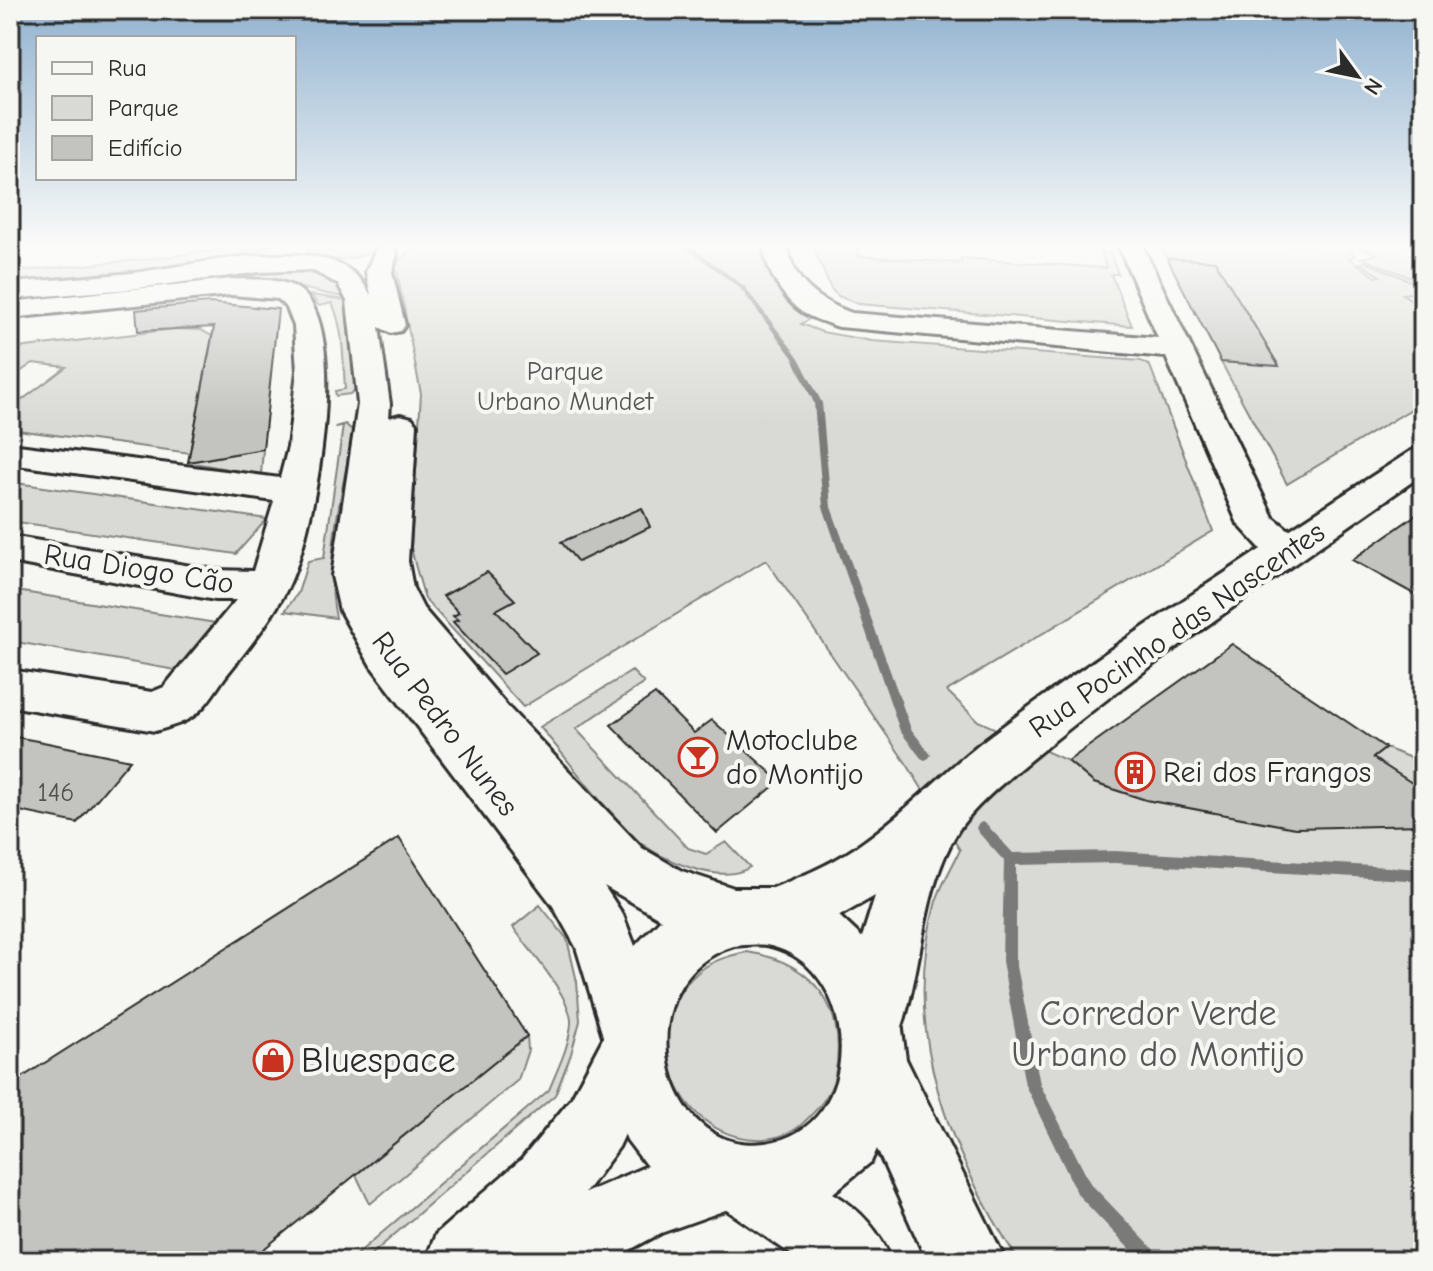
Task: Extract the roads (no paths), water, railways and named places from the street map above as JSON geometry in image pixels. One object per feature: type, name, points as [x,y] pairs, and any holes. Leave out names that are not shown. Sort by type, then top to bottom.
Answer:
[{"type":"street","points":[[10,310],[65,304]]},
{"type":"street","points":[[10,688],[155,712],[181,700],[240,627],[268,586],[280,555],[305,447],[312,371],[308,326],[299,304]]},
{"type":"street","name":"Rua Pedro Nunes","points":[[362,304],[374,387],[352,576],[361,611],[387,654],[573,887],[602,936],[633,1040],[639,1089],[658,1128],[688,1158],[736,1178],[820,1227],[854,1261]]},
{"type":"street","name":"Rua Pedro Nunes","points":[[387,304],[402,400],[388,561],[392,588],[406,617],[491,721],[622,866],[667,894],[805,929],[835,952],[859,984],[874,1045],[945,1220],[968,1261]]},
{"type":"street","points":[[808,304],[849,321],[1178,349]]},
{"type":"street","points":[[1157,304],[1257,524],[1289,551]]},
{"type":"street","points":[[10,454],[266,490],[295,489]]},
{"type":"street","name":"Rua Pocinho das Nascentes","points":[[753,917],[816,898],[874,867],[939,813],[991,763],[1096,681],[1423,458]]},
{"type":"street","name":"Rua Diogo Cão","points":[[10,549],[215,585],[268,586]]},
{"type":"street","name":"Rua Pocinho das Nascentes","points":[[874,1045],[886,950],[911,868],[939,813]]},
{"type":"street","name":"Rua Pedro Nunes","points":[[633,1040],[641,997],[656,966],[679,942],[705,925],[753,917]]},
{"type":"street","points":[[463,1261],[547,1184],[595,1123],[633,1040]]},
{"type":"street","points":[[545,1261],[622,1212],[666,1193],[736,1178],[785,1178],[820,1163],[848,1136],[867,1103],[874,1045]]},
{"type":"waterway","points":[[755,304],[796,358],[818,403],[827,507],[906,731],[925,755]]},
{"type":"waterway","points":[[982,828],[1010,859]]},
{"type":"waterway","points":[[1010,859],[1115,857],[1423,875]]},
{"type":"waterway","points":[[1010,859],[1009,961],[1033,1085],[1084,1189],[1153,1261]]},
{"type":"place","name":"Motoclube do Montijo","points":[[698,757]]},
{"type":"place","name":"Rei dos Frangos","points":[[1135,772]]},
{"type":"place","name":"Bluespace","points":[[273,1060]]},
{"type":"park label","name":"Parque Urbano Mundet","points":[[565,387]]},
{"type":"park label","name":"Corredor Verde Urbano do Montijo","points":[[1158,1034]]}]
